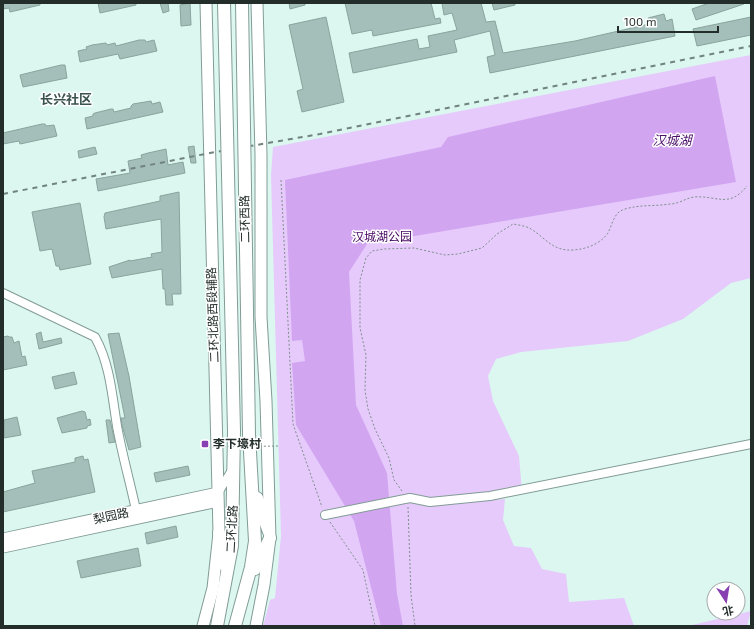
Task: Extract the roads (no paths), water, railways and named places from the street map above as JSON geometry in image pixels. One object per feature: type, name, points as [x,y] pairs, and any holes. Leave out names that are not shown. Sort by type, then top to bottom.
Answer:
[{"type":"highway","name":"二环西路","points":[[224,3],[234,431]]},
{"type":"highway","name":"二环西路","points":[[242,3],[249,434]]},
{"type":"highway","name":"二环北路","points":[[217,626],[232,546],[235,464],[234,431]]},
{"type":"highway","name":"二环北路","points":[[235,626],[244,594],[255,541],[249,434]]},
{"type":"highway","points":[[244,594],[270,535],[251,478]]},
{"type":"highway","points":[[219,533],[225,562],[226,583]]},
{"type":"main road","name":"二环北路西段辅路","points":[[204,626],[215,576],[219,533],[206,3]]},
{"type":"main road","points":[[256,626],[264,585],[270,535],[267,408],[261,317],[261,155],[257,3]]},
{"type":"main road","name":"梨园路","points":[[3,539],[136,510],[218,497]]},
{"type":"main road","name":"梨园路","points":[[3,547],[218,497]]},
{"type":"street","points":[[3,293],[95,337],[103,352],[110,380],[117,427],[136,510]]},
{"type":"street","points":[[329,514],[407,499],[430,502],[490,496],[751,444]]},
{"type":"street","points":[[218,497],[235,464]]},
{"type":"water","name":"汉城湖","points":[[715,76],[736,182],[367,244],[349,272],[356,405],[387,473],[397,594],[403,626],[381,626],[354,521],[296,425],[292,363],[305,361],[302,340],[292,341],[285,180],[441,147],[448,137]]},
{"type":"railway","points":[[3,194],[210,153],[320,134],[751,46]]},
{"type":"place","name":"李下壕村","points":[[205,444]]},
{"type":"district","name":"长兴社区","points":[[66,99]]},
{"type":"park label","name":"汉城湖公园","points":[[382,237]]}]
